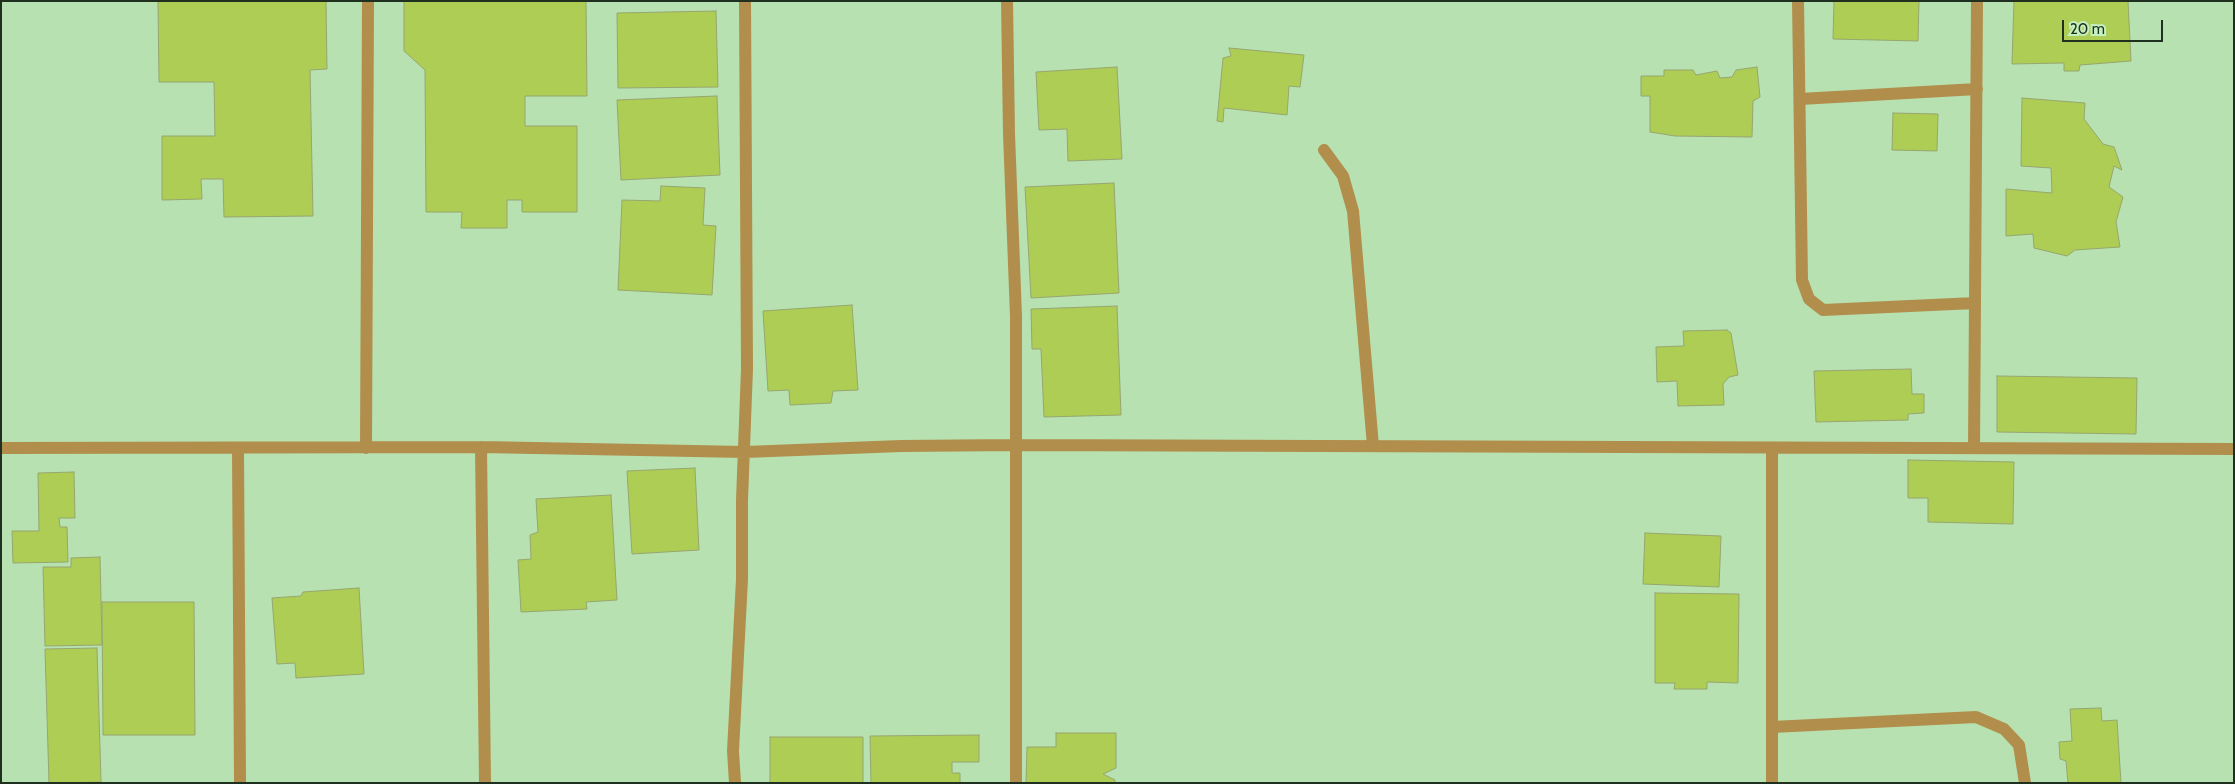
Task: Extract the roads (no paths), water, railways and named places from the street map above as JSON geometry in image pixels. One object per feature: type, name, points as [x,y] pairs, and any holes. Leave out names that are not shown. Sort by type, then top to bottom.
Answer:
[{"type":"street","points":[[366,448],[368,1]]},
{"type":"street","points":[[735,783],[733,751],[742,579],[742,500],[747,369],[745,1]]},
{"type":"street","points":[[1008,1],[1009,143],[1016,316],[1016,783]]},
{"type":"street","points":[[1798,1],[1802,280],[1809,298],[1823,310],[1976,303]]},
{"type":"street","points":[[1974,448],[1977,1]]},
{"type":"street","points":[[1800,98],[1977,89]]},
{"type":"street","points":[[1324,150],[1343,176],[1353,211],[1374,446]]},
{"type":"street","points":[[1,448],[481,448],[745,452],[901,446],[1015,445],[2234,449]]},
{"type":"street","points":[[238,448],[240,783]]},
{"type":"street","points":[[481,448],[485,783]]},
{"type":"street","points":[[1772,448],[1772,783]]},
{"type":"street","points":[[1772,727],[1976,717],[2004,729],[2019,744],[2025,783]]}]
